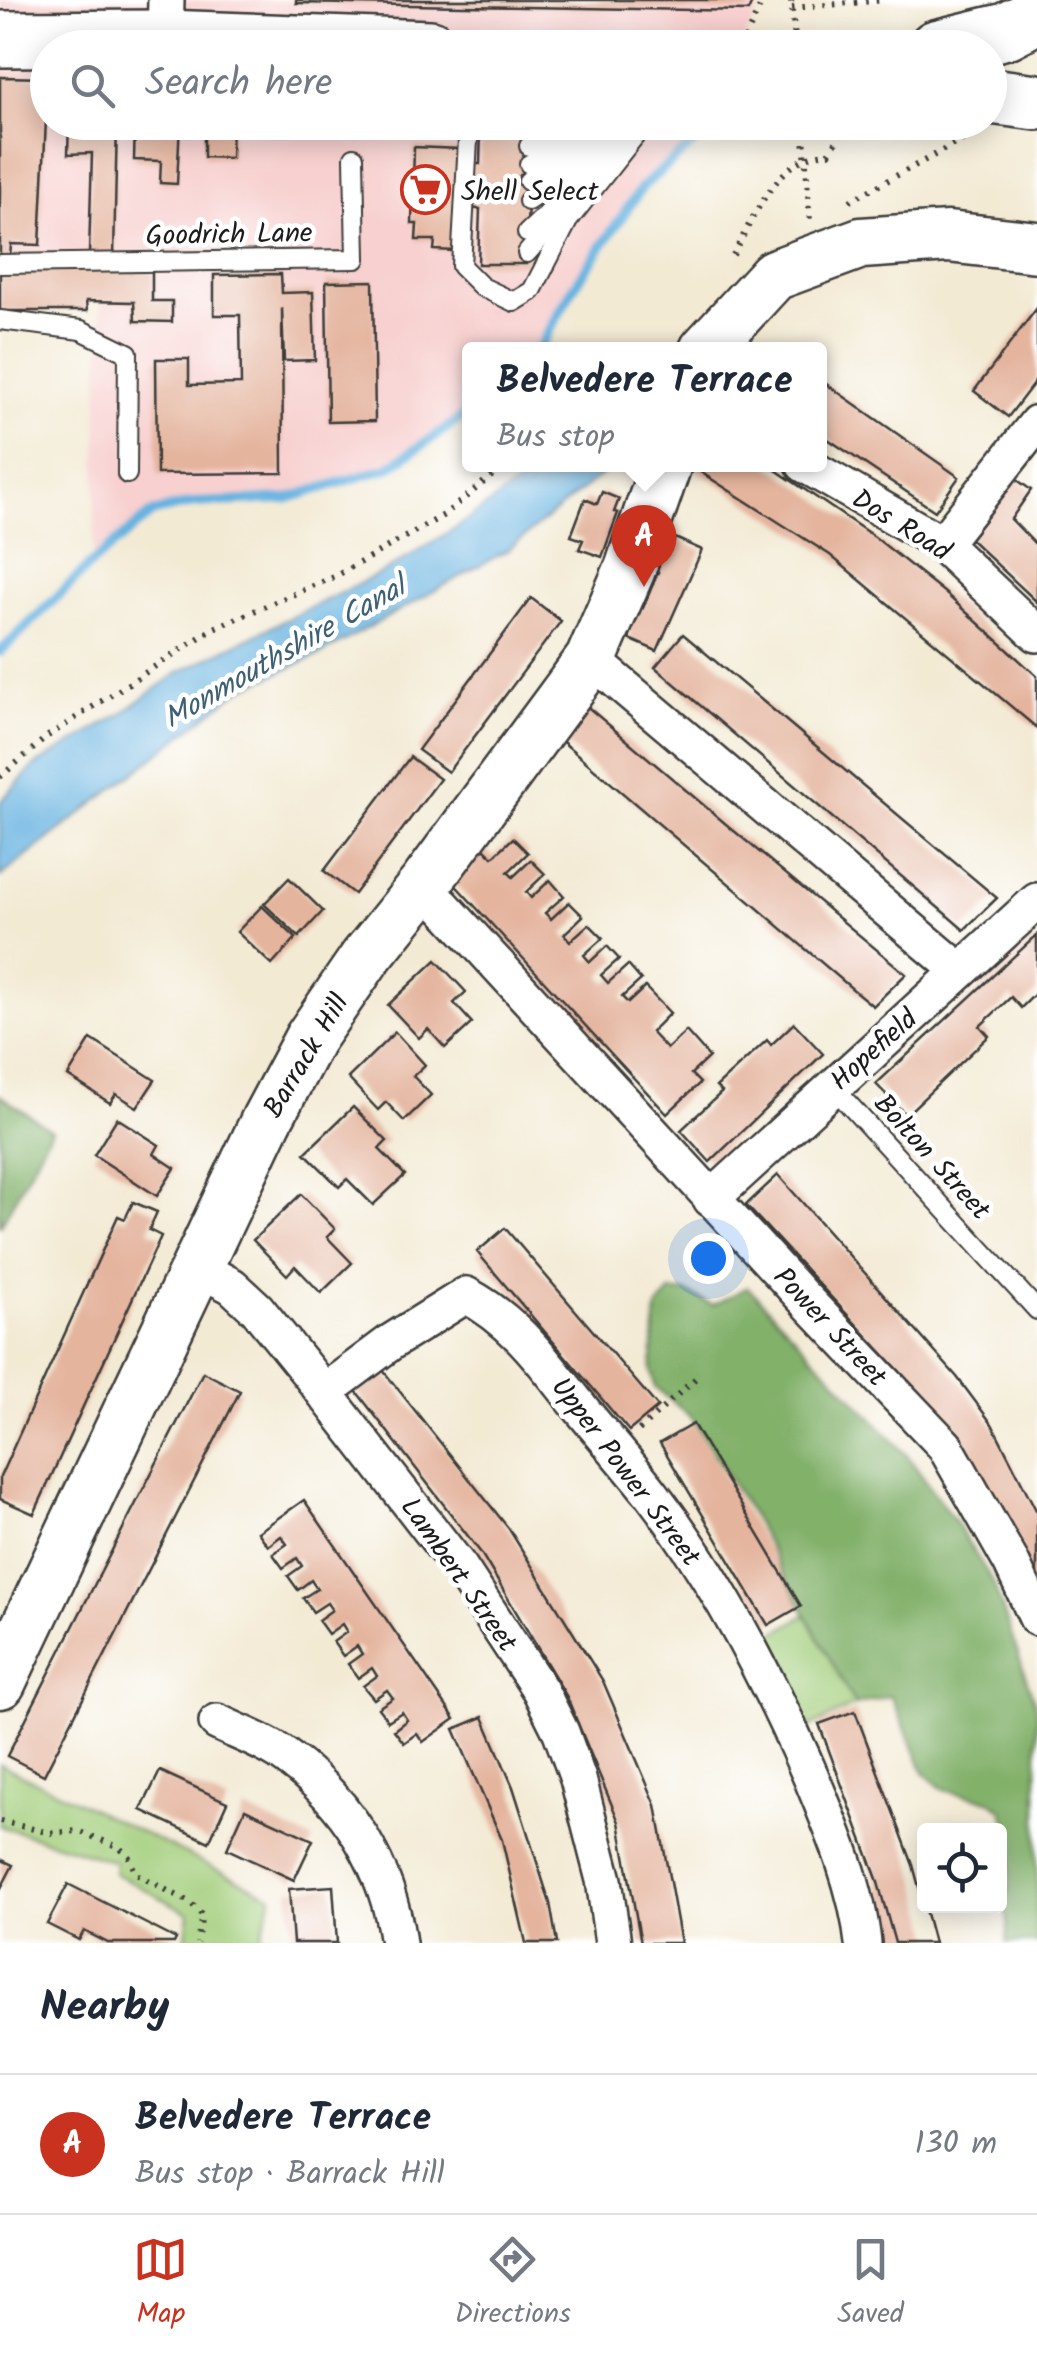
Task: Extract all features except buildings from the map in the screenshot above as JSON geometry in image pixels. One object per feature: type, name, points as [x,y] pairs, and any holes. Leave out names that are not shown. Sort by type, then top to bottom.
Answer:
[{"type":"main road","points":[[1006,0],[1037,12]]},
{"type":"main road","points":[[1007,30],[1037,12]]},
{"type":"main road","points":[[75,30],[166,19],[266,30]]},
{"type":"main road","points":[[0,39],[30,35]]},
{"type":"main road","points":[[1007,109],[1037,102]]},
{"type":"street","points":[[712,342],[774,276],[861,242],[948,238],[1037,247]]},
{"type":"street","points":[[942,544],[1037,423]]},
{"type":"street","name":"Barrack Hill","points":[[0,1683],[266,1119],[310,1038],[365,958],[424,886],[591,659],[630,569],[663,472]]},
{"type":"street","name":"Dos Road","points":[[818,472],[942,544],[1037,634]]},
{"type":"street","points":[[591,659],[960,971]]},
{"type":"street","name":"Power Street","points":[[424,886],[945,1446],[1011,1562],[1037,1618]]},
{"type":"street","name":"Hopefield","points":[[712,1199],[1037,901]]},
{"type":"street","name":"Lambert Street","points":[[198,1268],[232,1286],[257,1309],[460,1568],[540,1690],[578,1779],[604,1880],[613,1943]]},
{"type":"street","name":"Upper Power Street","points":[[324,1392],[390,1342],[466,1296],[496,1312],[524,1339],[653,1496],[712,1582],[760,1669],[826,1814],[860,1914],[863,1943]]},
{"type":"street","points":[[217,1722],[284,1755],[334,1798],[376,1861],[394,1910],[398,1943]]},
{"type":"lane","points":[[473,140],[472,230],[462,266],[482,287],[514,302],[532,291],[568,221],[627,140]]},
{"type":"lane","points":[[578,140],[529,163],[591,140]]},
{"type":"lane","points":[[527,218],[619,140]]},
{"type":"lane","points":[[527,253],[624,140]]},
{"type":"lane","name":"Goodrich Lane","points":[[0,264],[356,259],[354,157]]},
{"type":"lane","points":[[0,320],[81,330],[128,353],[127,474]]},
{"type":"lane","name":"Bolton Street","points":[[832,1086],[1035,1309]]},
{"type":"path","points":[[749,30],[763,0]]},
{"type":"path","points":[[794,30],[792,4],[886,0]]},
{"type":"path","points":[[804,140],[810,222],[827,213]]},
{"type":"path","points":[[724,270],[771,188],[795,161],[828,152],[836,140]]},
{"type":"path","points":[[844,204],[943,140]]},
{"type":"path","points":[[0,777],[48,736],[214,628],[350,568],[444,515],[496,472]]},
{"type":"path","points":[[616,1451],[698,1376]]},
{"type":"path","points":[[0,1821],[50,1833],[78,1831],[118,1847],[129,1857],[136,1874],[190,1903],[202,1915],[197,1943]]},
{"type":"shaded area","points":[[0,0],[763,0],[749,30],[30,30],[30,140],[698,140],[643,186],[573,288],[543,342],[462,342],[462,418],[373,474],[286,499],[194,503],[152,513],[93,562],[103,263],[0,264]]},
{"type":"green space","points":[[0,1095],[51,1130],[0,1227]]},
{"type":"green space","points":[[748,1287],[906,1454],[993,1582],[1037,1709],[1037,1943],[1006,1943],[1011,1839],[1003,1810],[989,1800],[944,1790],[925,1774],[891,1696],[855,1705],[751,1514],[692,1418],[655,1387],[651,1370],[657,1308],[670,1292],[686,1292],[713,1305]]},
{"type":"green space","points":[[807,1614],[855,1705],[808,1728],[798,1747],[763,1640]]},
{"type":"green space","points":[[0,1764],[272,1896],[259,1943],[185,1943],[189,1913],[114,1873],[115,1862],[0,1826]]},
{"type":"water","name":"Monmouthshire Canal","points":[[534,472],[604,472],[508,550],[319,655],[241,689],[0,877],[0,802],[34,766],[121,714],[179,672],[385,571],[457,527]]},
{"type":"waterway","points":[[543,342],[573,288],[643,186],[698,140]]},
{"type":"waterway","points":[[0,652],[93,562],[152,513],[194,503],[286,499],[388,468],[462,418]]},
{"type":"place","name":"Shell Select","points":[[426,190]]},
{"type":"place","name":"Belvedere Terrace","points":[[644,587]]}]
